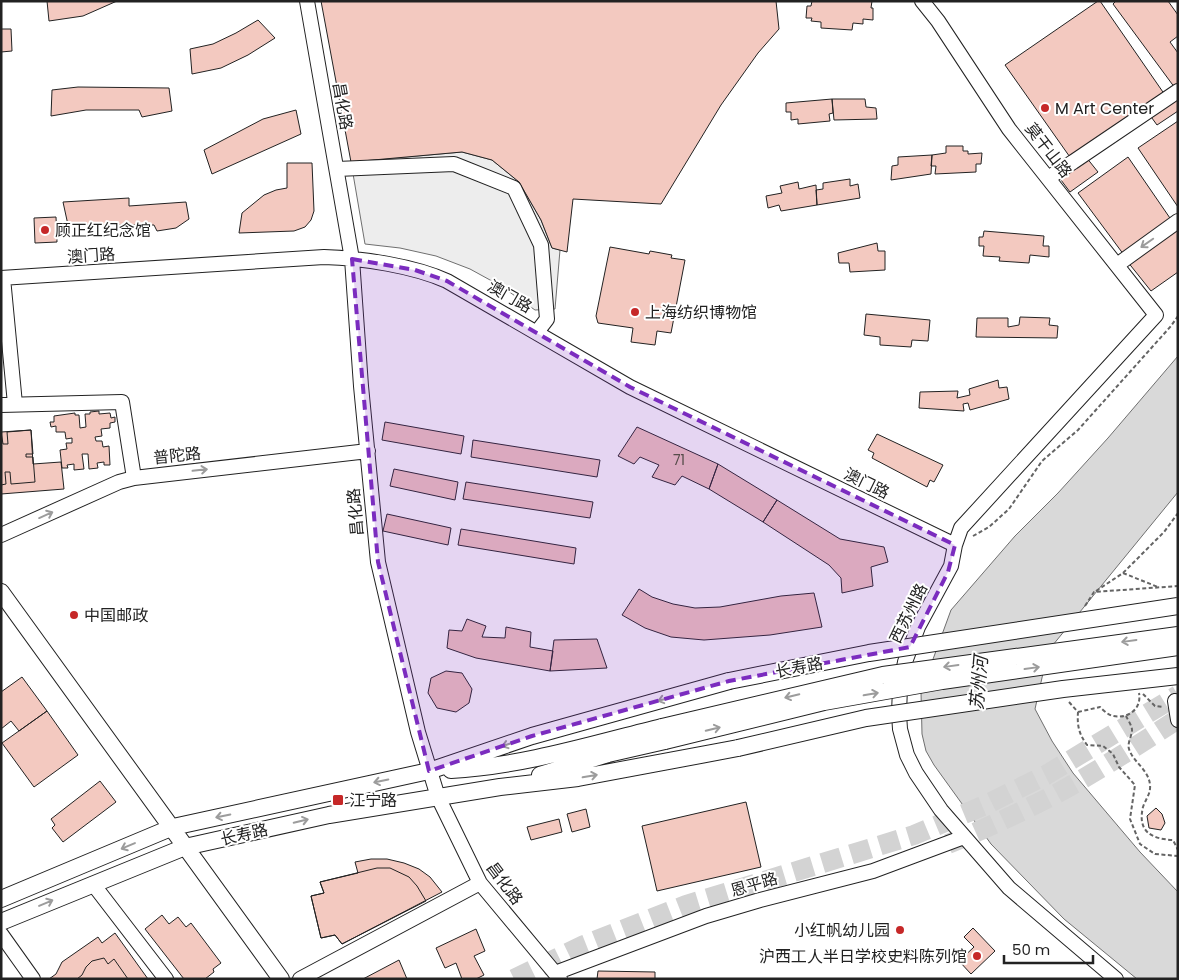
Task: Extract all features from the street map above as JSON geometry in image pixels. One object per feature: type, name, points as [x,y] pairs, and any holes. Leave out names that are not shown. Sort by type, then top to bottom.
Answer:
[{"type":"main road","points":[[1,592],[173,827],[185,847],[281,979]]},
{"type":"main road","name":"长寿路","points":[[1,899],[173,827],[429,771],[532,736],[728,681],[870,653],[1178,606]]},
{"type":"main road","name":"长寿路","points":[[500,787],[608,754],[664,734],[883,675],[1178,635]]},
{"type":"main road","name":"长寿路","points":[[429,771],[477,768],[518,762],[824,702],[942,681],[1178,647]]},
{"type":"main road","name":"长寿路","points":[[1,922],[185,847],[329,815],[500,787],[578,778],[738,748],[866,718],[1063,689],[1178,676]]},
{"type":"street","name":"昌化路","points":[[307,1],[352,259],[378,562],[418,732],[438,797],[480,883],[557,976]]},
{"type":"street","name":"莫干山路","points":[[922,1],[938,20],[1010,129],[1156,315]]},
{"type":"street","points":[[1048,178],[1178,91]]},
{"type":"street","points":[[337,168],[454,164],[514,188],[541,245],[547,320],[537,332]]},
{"type":"street","points":[[1117,265],[1178,221]]},
{"type":"street","name":"澳门路","points":[[2,278],[337,257],[432,274],[448,281],[630,387],[955,546]]},
{"type":"street","points":[[2,278],[8,404],[122,402],[134,478]]},
{"type":"street","name":"西苏州路","points":[[1116,979],[1009,888],[936,804],[916,773],[903,741],[899,714],[902,676],[911,644],[951,566],[955,546],[962,528],[1156,315]]},
{"type":"street","name":"普陀路","points":[[1,535],[120,482],[134,478],[368,451]]},
{"type":"street","name":"恩平路","points":[[557,976],[706,916],[760,900],[873,872],[964,837]]},
{"type":"street","points":[[300,979],[480,883]]},
{"type":"street","points":[[93,884],[166,979]]},
{"type":"street","points":[[1,934],[33,979]]},
{"type":"path","points":[[955,546],[989,527],[1009,509],[1042,461],[1078,430],[1178,316]]},
{"type":"path","points":[[1094,592],[1123,573],[1164,532],[1178,513]]},
{"type":"path","points":[[1123,573],[1158,587]]},
{"type":"path","points":[[1177,710],[1154,706],[1139,690],[1140,700],[1137,708],[1126,716],[1112,716],[1100,707],[1078,712],[1077,727],[1087,745],[1103,746],[1113,754],[1118,767],[1135,785],[1130,819],[1140,844],[1155,854],[1178,856]]},
{"type":"path","points":[[1126,716],[1132,729],[1128,747],[1147,776],[1150,786],[1142,812],[1144,827],[1150,835],[1158,839],[1174,840],[1178,850]]},
{"type":"highlighted area","points":[[352,259],[415,270],[447,281],[630,387],[955,545],[948,572],[910,647],[729,681],[532,736],[429,771],[378,562]]},
{"type":"shaded area","points":[[462,152],[492,160],[519,182],[541,220],[552,248],[560,250],[555,309],[535,310],[501,286],[470,269],[436,256],[400,248],[365,244],[351,162]]},
{"type":"water","name":"苏州河","points":[[1178,356],[1178,492],[1048,651],[1035,709],[1052,741],[1073,773],[1140,852],[1178,892],[1178,979],[1137,979],[1064,919],[991,844],[926,751],[922,734],[921,692],[951,610],[1015,536],[1058,493],[1108,438]]},
{"type":"building","points":[[47,1],[117,1],[83,16],[49,21]]},
{"type":"building","points":[[321,1],[776,1],[779,29],[758,53],[721,105],[661,204],[573,199],[567,252],[552,248],[541,220],[519,182],[492,160],[462,152],[351,162]]},
{"type":"building","points":[[812,1],[872,1],[873,20],[863,19],[863,24],[853,23],[852,30],[821,28],[821,22],[811,21],[812,18],[806,18],[807,6],[811,6]]},
{"type":"building","points":[[1100,1],[1165,95],[1072,160],[1005,65]]},
{"type":"building","points":[[1116,1],[1168,1],[1178,15],[1178,36],[1170,42],[1178,53],[1178,86],[1175,88],[1113,4]]},
{"type":"building","points":[[258,20],[275,38],[248,55],[221,68],[192,74],[190,49],[213,44]]},
{"type":"building","points":[[1,29],[11,29],[12,51],[1,52]]},
{"type":"building","points":[[78,87],[169,88],[172,111],[142,117],[139,110],[86,110],[51,116],[52,90]]},
{"type":"building","points":[[1178,96],[1178,111],[1157,125],[1149,114]]},
{"type":"building","points":[[832,99],[833,113],[829,114],[830,121],[798,124],[798,119],[791,120],[791,112],[786,112],[786,103]]},
{"type":"building","points":[[832,99],[865,99],[866,107],[876,108],[877,119],[834,120]]},
{"type":"building","points":[[296,110],[301,134],[212,174],[204,150],[263,119]]},
{"type":"building","points":[[1178,121],[1178,207],[1138,148]]},
{"type":"building","points":[[946,146],[963,146],[963,151],[968,151],[968,154],[982,153],[981,164],[976,164],[976,172],[935,174],[936,166],[931,166],[932,155],[946,153]]},
{"type":"building","points":[[932,155],[931,174],[891,180],[892,166],[898,165],[898,157]]},
{"type":"building","points":[[1086,157],[1098,172],[1070,192],[1058,176]]},
{"type":"building","points":[[1128,157],[1172,221],[1124,255],[1078,193]]},
{"type":"building","points":[[287,163],[312,163],[314,211],[311,220],[305,227],[294,231],[239,233],[242,213],[264,195],[287,188]]},
{"type":"building","points":[[850,179],[850,186],[858,184],[860,198],[817,205],[816,190],[823,189],[823,183]]},
{"type":"building","points":[[798,182],[799,189],[816,185],[817,205],[781,211],[779,205],[768,208],[766,196],[782,193],[780,186]]},
{"type":"building","points":[[129,198],[129,206],[186,202],[189,219],[176,228],[157,231],[154,225],[68,225],[63,202]]},
{"type":"building","name":"顾正红纪念馆","points":[[56,217],[57,242],[35,243],[34,218]]},
{"type":"building","points":[[1178,225],[1178,272],[1151,291],[1127,261]]},
{"type":"building","points":[[984,231],[1044,236],[1043,246],[1049,246],[1049,257],[1030,255],[1029,263],[999,261],[1000,257],[983,256],[984,246],[979,246],[979,237],[983,237]]},
{"type":"building","points":[[877,243],[878,251],[885,251],[885,270],[850,272],[849,263],[839,263],[838,253]]},
{"type":"building","points":[[610,247],[649,254],[650,251],[672,255],[671,258],[685,260],[671,333],[657,331],[655,345],[631,342],[633,328],[598,323],[596,316]]},
{"type":"building","points":[[866,314],[930,320],[928,341],[912,340],[911,347],[880,345],[880,337],[864,335]]},
{"type":"building","points":[[1020,317],[1050,318],[1049,325],[1058,326],[1057,338],[976,337],[977,318],[1008,318],[1008,327],[1019,325]]},
{"type":"building","points":[[998,380],[999,388],[1007,387],[1009,399],[970,410],[968,403],[963,404],[964,411],[919,408],[920,392],[958,391],[957,398],[970,395],[969,389]]},
{"type":"building","points":[[99,411],[99,414],[110,413],[111,418],[115,417],[115,422],[110,423],[110,428],[101,429],[102,436],[95,437],[96,441],[102,441],[103,447],[109,446],[110,465],[104,465],[104,462],[97,463],[98,468],[89,469],[88,454],[82,454],[84,469],[74,470],[74,464],[67,465],[68,468],[62,468],[60,450],[67,449],[66,443],[72,443],[72,438],[66,439],[65,432],[56,432],[56,426],[51,427],[50,422],[54,422],[54,416],[75,413],[75,415],[79,415],[80,428],[86,427],[85,414]]},
{"type":"building","points":[[385,422],[464,436],[461,454],[382,440]]},
{"type":"building","points":[[637,427],[718,464],[709,489],[682,476],[675,485],[652,477],[659,465],[640,457],[634,464],[618,456]]},
{"type":"building","points":[[31,430],[33,464],[61,462],[64,489],[1,494],[1,432]]},
{"type":"building","points":[[31,430],[33,454],[26,454],[26,457],[33,457],[35,482],[11,484],[10,472],[5,472],[6,484],[1,485],[1,432],[3,444],[8,444],[7,432]]},
{"type":"building","points":[[877,434],[943,465],[934,482],[930,480],[927,487],[872,458],[874,453],[868,450]]},
{"type":"building","points":[[473,440],[600,460],[597,477],[471,457]]},
{"type":"building","points":[[718,464],[777,500],[763,522],[709,489]]},
{"type":"building","points":[[394,469],[458,482],[455,500],[390,486]]},
{"type":"building","points":[[466,482],[593,502],[590,518],[463,499]]},
{"type":"building","points":[[777,500],[840,539],[884,547],[888,562],[871,567],[873,586],[842,593],[841,578],[829,565],[763,522]]},
{"type":"building","points":[[387,514],[451,528],[448,545],[383,531]]},
{"type":"building","points":[[461,529],[576,548],[574,564],[458,545]]},
{"type":"building","points":[[639,589],[652,597],[673,604],[695,608],[720,607],[781,596],[814,593],[822,627],[770,635],[704,640],[671,637],[645,628],[622,615]]},
{"type":"building","points":[[467,619],[486,626],[482,637],[505,638],[506,627],[531,632],[530,647],[553,651],[550,671],[476,658],[447,648],[449,630],[462,631]]},
{"type":"building","points":[[597,639],[607,668],[550,671],[554,640]]},
{"type":"building","points":[[446,671],[462,673],[472,689],[469,703],[456,712],[437,708],[428,693],[431,678]]},
{"type":"building","points":[[22,677],[47,711],[19,731],[11,721],[1,729],[1,692]]},
{"type":"building","points":[[47,711],[78,755],[34,787],[2,743]]},
{"type":"building","points":[[100,781],[116,802],[63,842],[52,828],[55,825],[51,819]]},
{"type":"building","points":[[746,802],[761,867],[657,891],[642,826]]},
{"type":"building","points":[[1156,808],[1162,814],[1165,823],[1161,830],[1149,828],[1147,816]]},
{"type":"building","points":[[586,809],[590,827],[572,832],[567,814]]},
{"type":"building","points":[[559,819],[562,832],[531,840],[527,827]]},
{"type":"building","points":[[387,859],[419,869],[430,877],[442,892],[342,944],[335,935],[321,938],[311,896],[324,893],[320,882],[358,873],[355,862]]},
{"type":"building","points":[[377,868],[390,868],[409,877],[426,901],[342,944],[335,935],[321,938],[311,896],[324,893],[320,882]]},
{"type":"building","points":[[162,915],[169,924],[178,917],[186,927],[191,923],[221,963],[213,969],[214,972],[205,979],[184,979],[145,929]]},
{"type":"building","name":"沪西工人半日学校史料陈列馆","points":[[973,928],[995,951],[971,974],[959,961],[974,947],[964,937]]},
{"type":"building","points":[[476,929],[485,951],[474,956],[484,975],[476,979],[462,979],[456,963],[445,968],[436,948]]},
{"type":"building","points":[[115,933],[148,979],[49,979],[56,974],[62,962],[98,937],[102,943]]},
{"type":"building","points":[[104,958],[108,964],[114,959],[128,979],[77,979],[92,961]]},
{"type":"building","points":[[399,960],[407,979],[363,979]]},
{"type":"building","points":[[598,971],[655,972],[655,979],[597,979]]},
{"type":"tunnel","points":[[514,979],[584,945],[686,905],[914,835],[983,806],[1046,775],[1178,695]]},
{"type":"tunnel","points":[[948,844],[1056,794],[1103,767],[1178,719]]},
{"type":"place","name":"M Art Center","points":[[1045,108]]},
{"type":"place","name":"顾正红纪念馆","points":[[45,230]]},
{"type":"place","name":"上海纺织博物馆","points":[[635,312]]},
{"type":"place","name":"中国邮政","points":[[74,615]]},
{"type":"place","name":"江宁路","points":[[338,800]]},
{"type":"place","name":"小红帆幼儿园","points":[[900,930]]},
{"type":"place","name":"沪西工人半日学校史料陈列馆","points":[[977,956]]}]
